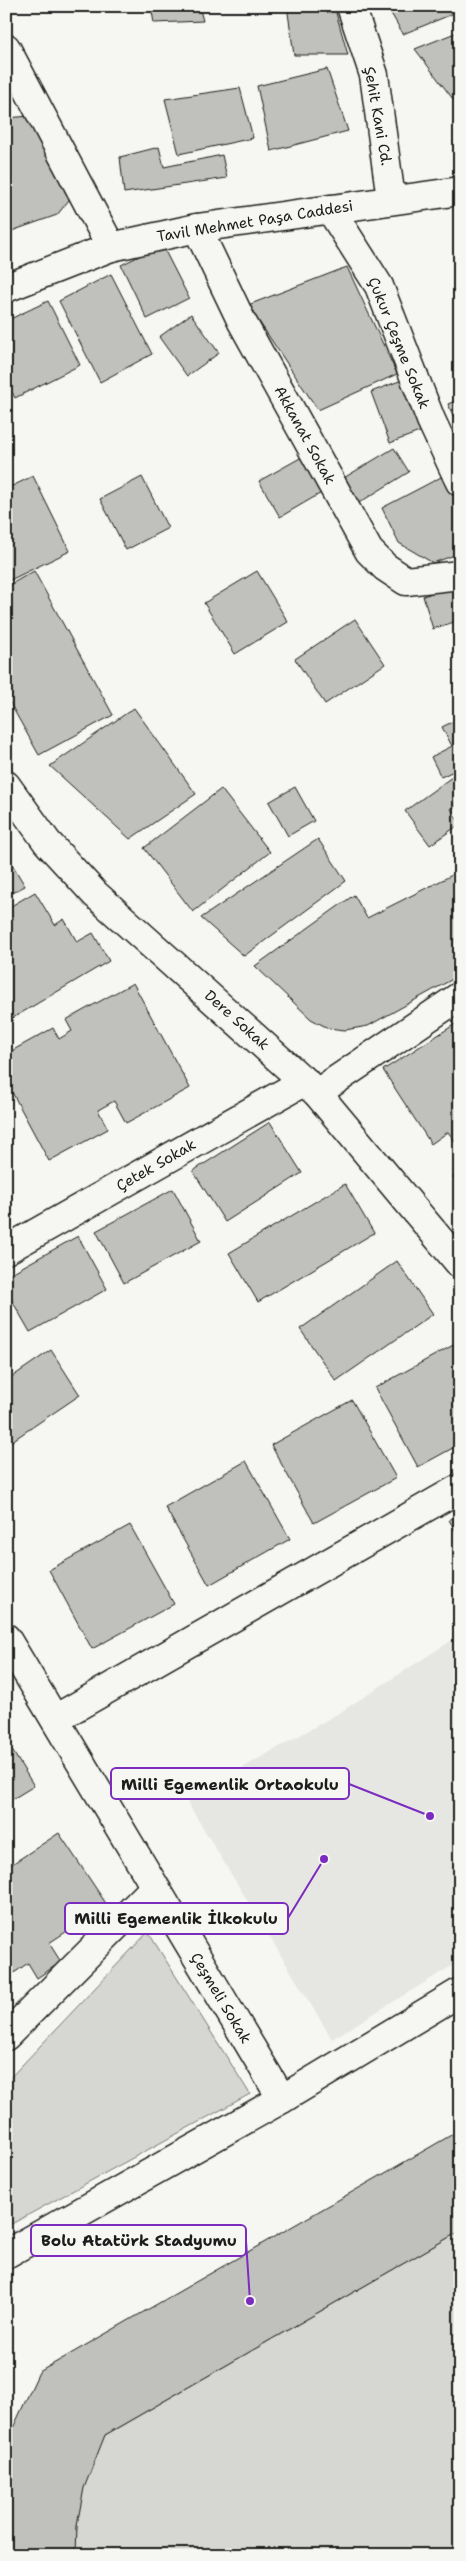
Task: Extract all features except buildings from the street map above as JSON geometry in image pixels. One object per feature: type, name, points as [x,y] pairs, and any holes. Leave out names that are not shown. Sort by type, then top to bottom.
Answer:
[{"type":"street","name":"Şehit Kani Cd.","points":[[351,6],[374,75],[391,199]]},
{"type":"street","points":[[6,48],[112,247]]},
{"type":"street","name":"Tavil Mehmet Paşa Caddesi","points":[[6,288],[112,247],[197,228],[391,199],[460,191]]},
{"type":"street","name":"Çukur Çeşme Sokak","points":[[330,209],[379,286],[431,420],[460,482]]},
{"type":"street","name":"Akkanat Sokak","points":[[197,228],[242,322],[369,551],[385,567],[406,581],[460,575]]},
{"type":"street","name":"Dere Sokak","points":[[6,785],[47,842],[96,894],[311,1087],[460,1264]]},
{"type":"street","name":"Çetek Sokak","points":[[6,1250],[311,1087],[460,996]]},
{"type":"street","points":[[55,1719],[460,1488]]},
{"type":"street","name":"Çeşmeli Sokak","points":[[6,1638],[282,2099]]},
{"type":"street","points":[[6,2036],[154,1888]]},
{"type":"street","points":[[6,2254],[282,2099],[460,1992]]},
{"type":"shaded area","points":[[460,1635],[460,1961],[332,2039],[186,1800],[339,1713]]},
{"type":"shaded area","points":[[148,1932],[250,2094],[6,2227],[6,2082]]},
{"type":"shaded area","points":[[460,2231],[460,2555],[76,2555],[77,2524],[82,2493],[91,2463],[105,2435]]},
{"type":"place","name":"Milli Egemenlik Ortaokulu","points":[[430,1816]]},
{"type":"place","name":"Milli Egemenlik İlkokulu","points":[[324,1859]]},
{"type":"place","name":"Bolu Atatürk Stadyumu","points":[[250,2301]]}]
